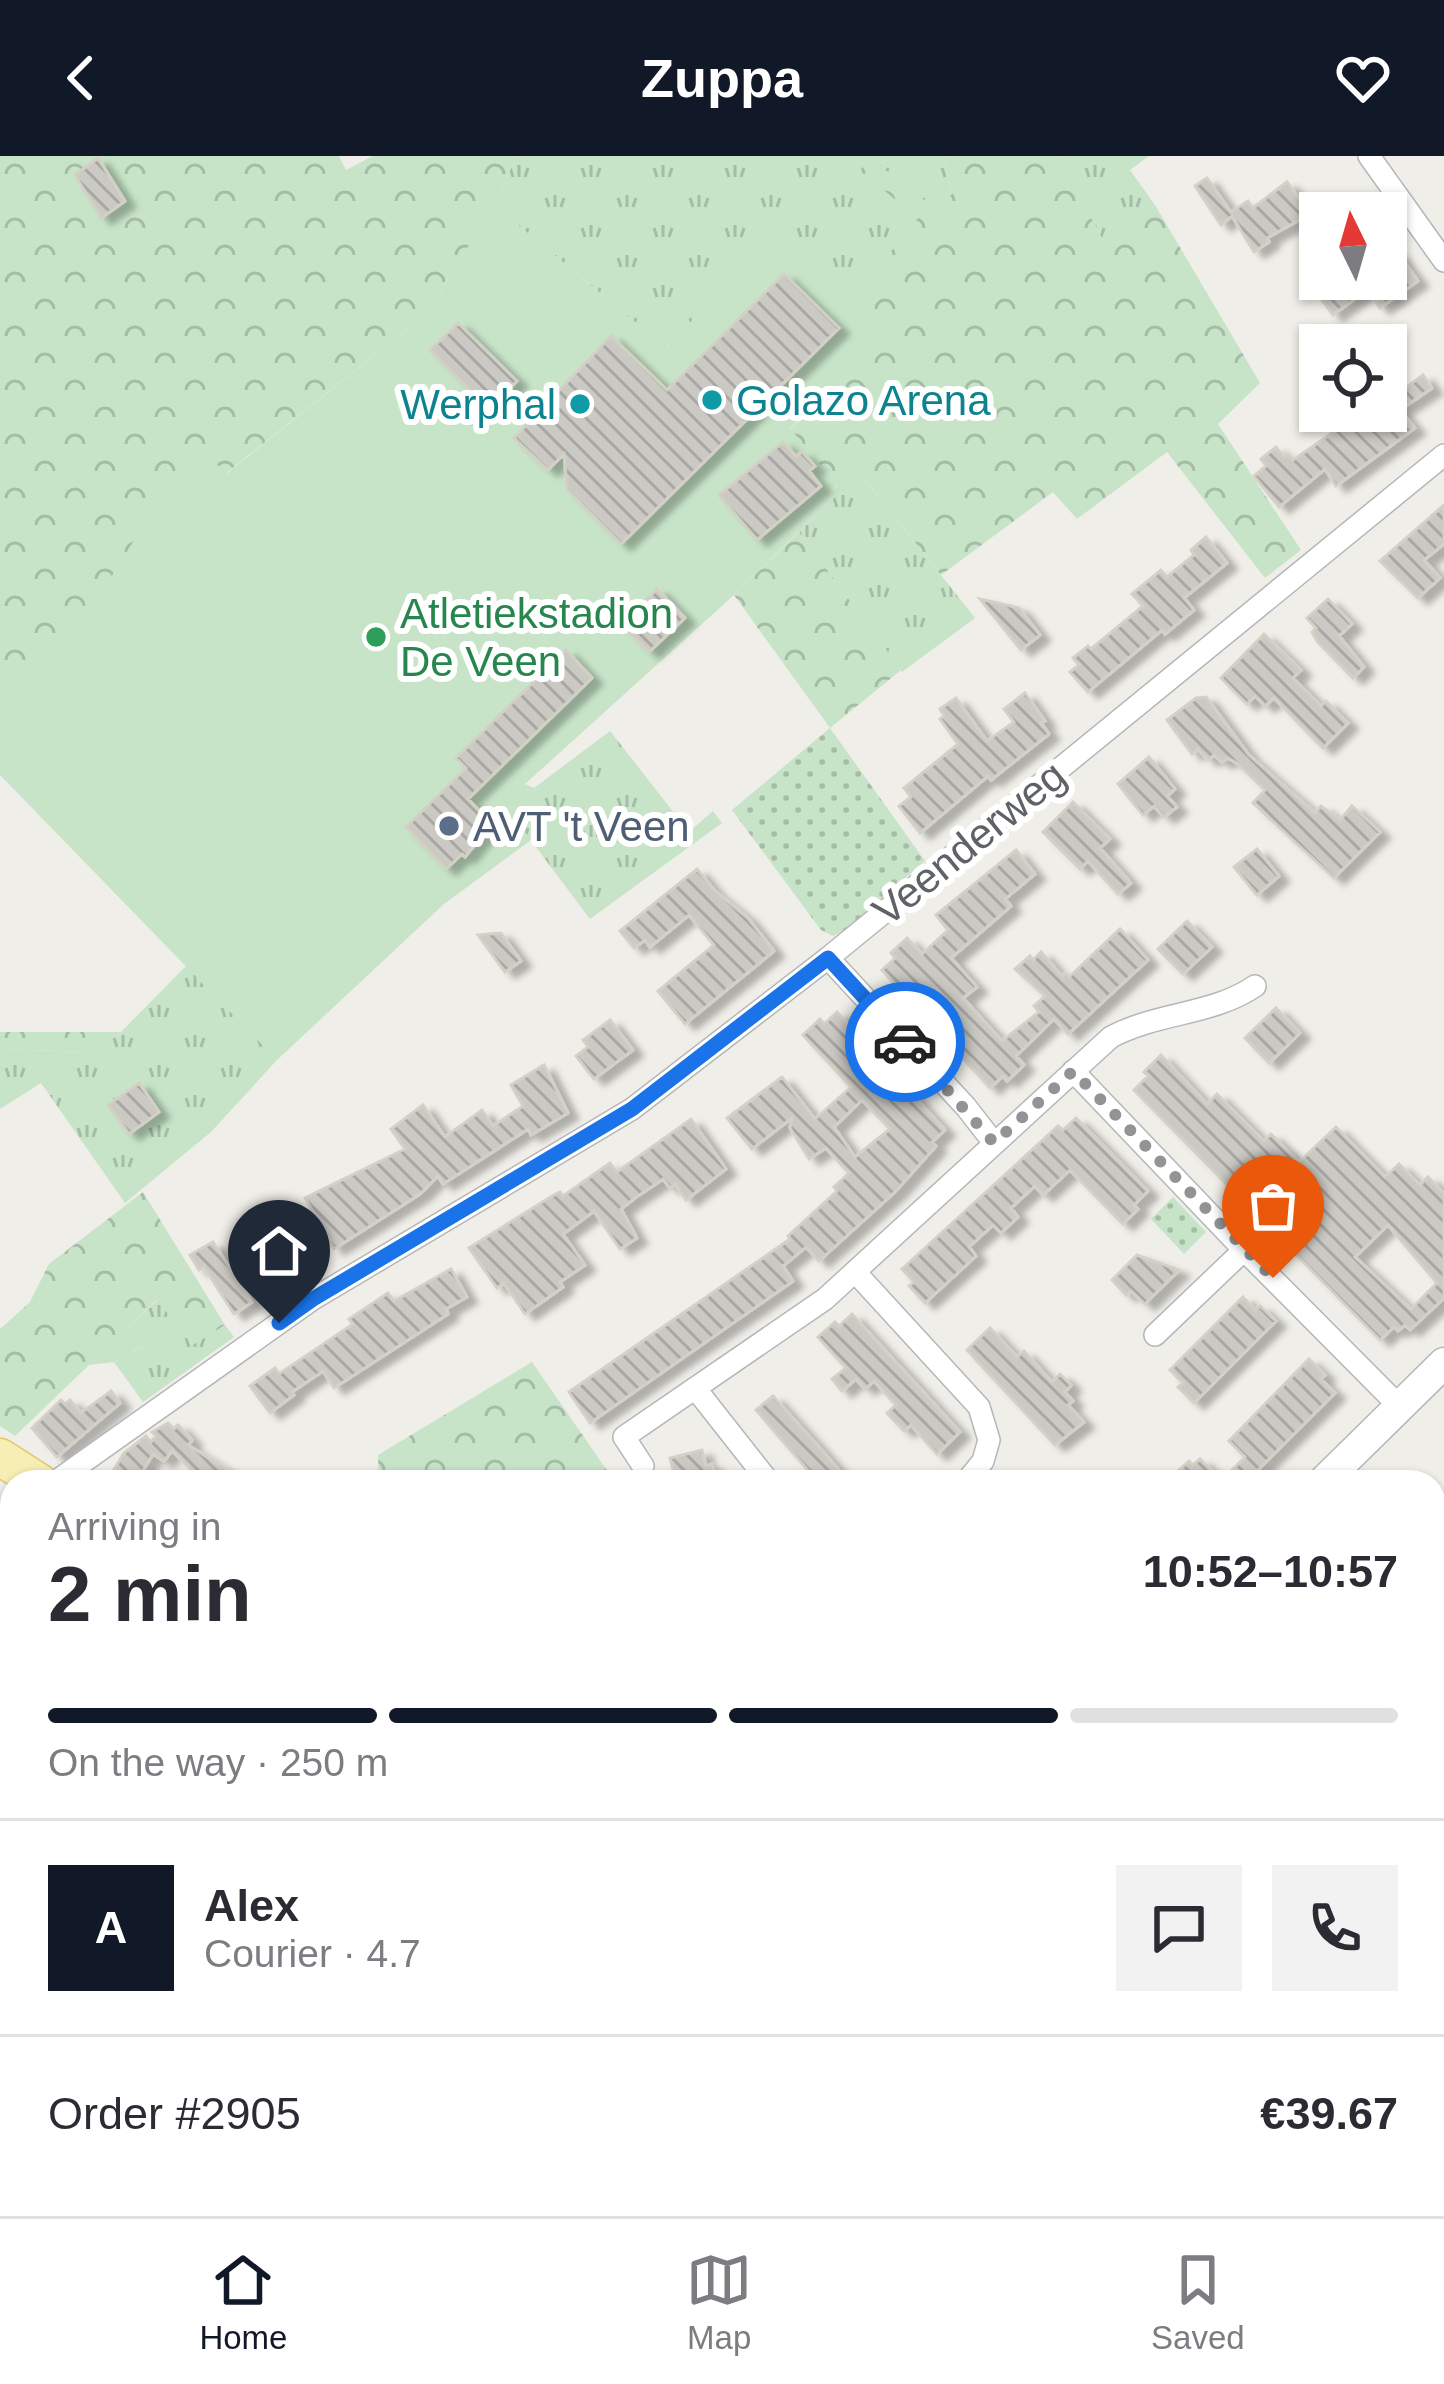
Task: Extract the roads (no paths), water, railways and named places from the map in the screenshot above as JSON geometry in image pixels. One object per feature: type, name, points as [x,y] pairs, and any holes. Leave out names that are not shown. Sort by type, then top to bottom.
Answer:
[{"type":"main road","points":[[1335,1470],[1444,1363]]},
{"type":"street","points":[[1369,156],[1444,261]]},
{"type":"street","name":"Veenderweg","points":[[72,1470],[313,1299],[632,1109],[828,958],[1444,455]]},
{"type":"street","points":[[828,958],[994,1143]]},
{"type":"street","points":[[643,1466],[624,1437],[856,1273],[1112,1037],[1133,1025],[1211,1006],[1256,986]]},
{"type":"street","points":[[1073,1071],[1400,1407]]},
{"type":"street","points":[[1154,1335],[1244,1250]]},
{"type":"street","points":[[856,1273],[979,1407],[989,1440],[975,1470]]},
{"type":"street","points":[[695,1388],[760,1470]]},
{"type":"place","name":"Golazo Arena","points":[[712,400]]},
{"type":"place","name":"Werphal","points":[[580,404]]},
{"type":"place","name":"Atletiekstadion De Veen","points":[[376,637]]},
{"type":"place","name":"AVT 't Veen","points":[[449,826]]}]
